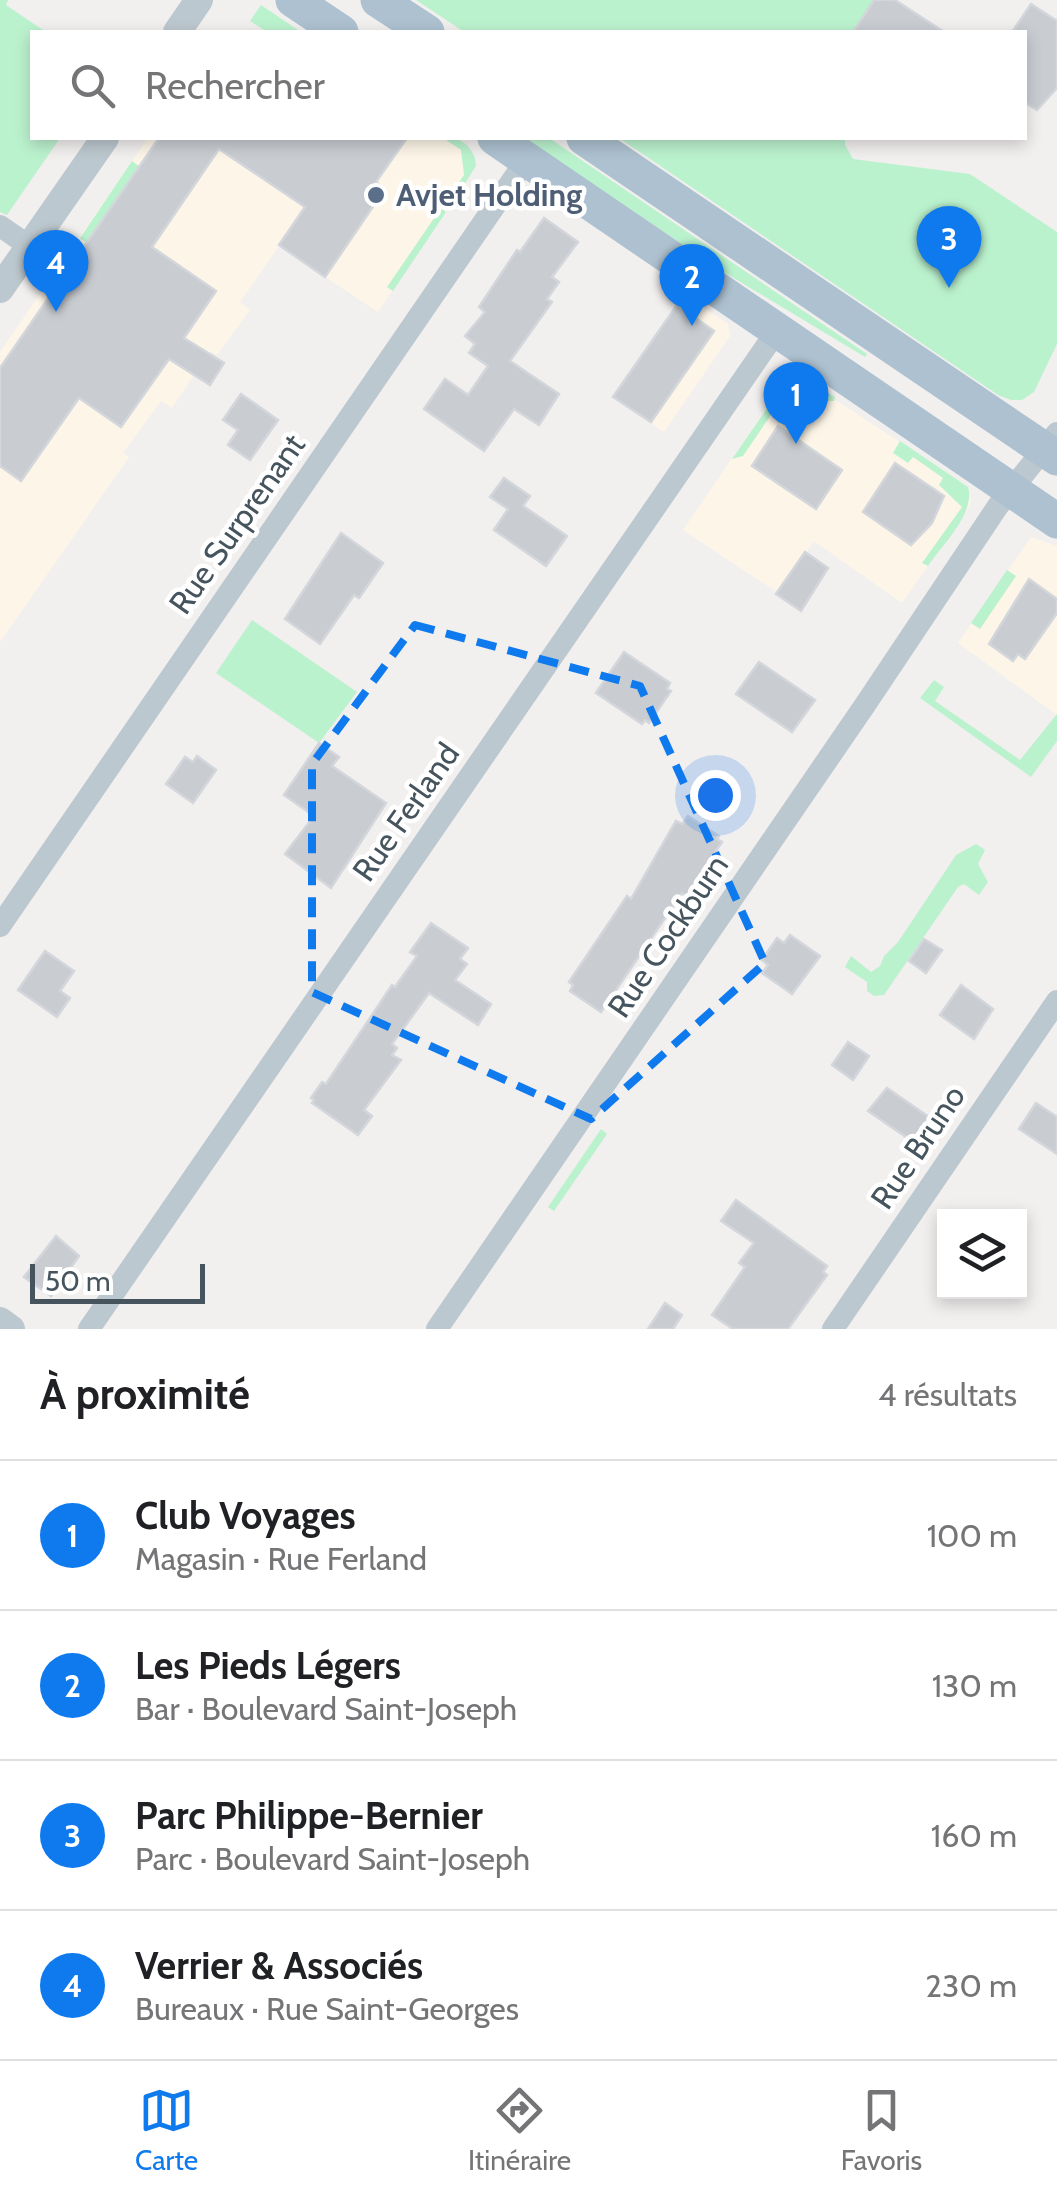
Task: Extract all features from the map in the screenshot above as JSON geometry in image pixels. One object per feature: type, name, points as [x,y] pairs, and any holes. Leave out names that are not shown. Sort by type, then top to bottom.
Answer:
[{"type":"main road","points":[[293,0],[337,30]]},
{"type":"main road","points":[[378,0],[424,30]]},
{"type":"main road","points":[[498,140],[1057,522]]},
{"type":"main road","points":[[587,140],[1053,447]]},
{"type":"street","points":[[178,30],[200,0]]},
{"type":"street","points":[[0,289],[104,140]]},
{"type":"street","name":"Rue Surprenant","points":[[0,926],[527,159]]},
{"type":"street","points":[[0,226],[30,246]]},
{"type":"street","name":"Rue Ferland","points":[[90,1329],[776,332]]},
{"type":"street","name":"Rue Cockburn","points":[[437,1329],[1010,492],[1053,447]]},
{"type":"street","name":"Rue Bruno","points":[[833,1329],[1057,1001]]},
{"type":"street","points":[[0,1321],[11,1329]]},
{"type":"highlighted area","points":[[415,625],[640,686],[765,963],[591,1119],[312,992],[312,764]]},
{"type":"shaded area","points":[[147,140],[458,140],[470,148],[476,166],[378,312],[279,246],[240,302],[250,310],[217,355],[210,351],[172,408],[161,401],[123,453],[129,457],[0,642],[0,352]]},
{"type":"shaded area","points":[[684,294],[728,324],[730,336],[664,432],[613,397]]},
{"type":"shaded area","points":[[799,376],[968,487],[971,502],[967,510],[902,603],[814,541],[777,592],[683,530],[778,391],[790,377]]},
{"type":"shaded area","points":[[1031,537],[1057,546],[1057,715],[958,643]]},
{"type":"green space","points":[[0,0],[8,0],[6,5],[43,30],[30,30],[30,140],[59,140],[7,215],[0,212]]},
{"type":"green space","points":[[416,0],[874,0],[856,30],[461,30]]},
{"type":"green space","points":[[261,5],[298,30],[264,30],[250,21]]},
{"type":"green space","points":[[446,140],[459,140],[468,146],[476,166],[450,207],[444,203],[464,175],[461,150]]},
{"type":"green space","points":[[527,140],[552,140],[867,354],[865,357],[722,271]]},
{"type":"green space","points":[[622,140],[845,140],[853,159],[970,174],[1057,232],[1057,344],[1034,392],[1022,400],[998,395]]},
{"type":"green space","points":[[132,161],[139,166],[87,243],[80,238]]},
{"type":"green space","points":[[441,208],[446,212],[393,291],[387,287]]},
{"type":"green space","points":[[799,376],[835,397],[834,401],[806,387],[800,394],[790,387],[743,456],[732,459],[785,382]]},
{"type":"green space","points":[[900,441],[968,487],[963,518],[928,566],[922,563],[962,507],[939,485],[943,478],[913,457],[908,463],[893,453]]},
{"type":"green space","points":[[1007,570],[1016,576],[980,629],[971,623]]},
{"type":"green space","points":[[252,620],[357,692],[319,743],[216,673]]},
{"type":"green space","points":[[934,680],[944,687],[935,701],[1020,760],[1057,714],[1057,741],[1031,777],[920,698]]},
{"type":"green space","points":[[976,844],[985,850],[978,864],[988,882],[979,895],[964,884],[958,887],[884,995],[874,996],[867,991],[867,982],[845,967],[851,956],[871,972],[880,966],[956,855]]},
{"type":"green space","points":[[601,1129],[607,1134],[554,1211],[548,1207]]},
{"type":"building","points":[[874,0],[895,0],[941,30],[854,30]]},
{"type":"building","points":[[1031,4],[1057,21],[1057,88],[1037,110],[1027,104],[1027,30],[1013,30]]},
{"type":"building","points":[[158,140],[406,140],[376,182],[385,189],[325,277],[279,245],[305,207],[219,149],[152,247],[216,291],[184,338],[224,363],[210,385],[169,359],[121,427],[79,398],[21,481],[0,466],[0,368]]},
{"type":"building","points":[[544,218],[578,242],[552,277],[559,282],[547,299],[552,302],[510,361],[559,394],[539,425],[514,409],[484,451],[424,409],[445,379],[468,395],[488,366],[469,353],[475,344],[465,336],[485,312],[479,307],[517,250],[520,252]]},
{"type":"building","points":[[677,305],[714,331],[651,422],[613,397]]},
{"type":"building","points":[[241,394],[278,420],[250,460],[228,445],[238,430],[223,420]]},
{"type":"building","points":[[778,426],[842,470],[816,509],[752,466]]},
{"type":"building","points":[[895,463],[944,496],[932,523],[911,545],[863,512]]},
{"type":"building","points":[[504,478],[530,496],[523,506],[567,536],[546,566],[494,530],[508,509],[490,497]]},
{"type":"building","points":[[341,533],[383,563],[359,598],[354,595],[320,644],[285,619]]},
{"type":"building","points":[[805,552],[828,568],[801,611],[776,594]]},
{"type":"building","points":[[1029,579],[1057,599],[1057,613],[1025,659],[1018,654],[1013,661],[989,644]]},
{"type":"building","points":[[624,652],[670,683],[667,689],[671,691],[649,723],[645,720],[642,724],[596,693]]},
{"type":"building","points":[[759,662],[815,700],[792,732],[736,694]]},
{"type":"building","points":[[319,743],[339,757],[332,766],[386,803],[331,888],[285,854],[314,816],[284,795]]},
{"type":"building","points":[[197,756],[216,770],[193,803],[166,784],[185,757],[193,762]]},
{"type":"building","points":[[688,816],[722,842],[686,896],[682,893],[601,1012],[570,991],[573,985],[569,982],[627,896],[631,899],[676,821],[682,824]]},
{"type":"building","points":[[431,923],[468,948],[460,959],[467,964],[455,980],[491,1004],[478,1025],[429,993],[392,1044],[397,1048],[392,1055],[401,1060],[364,1110],[372,1116],[358,1135],[312,1103],[311,1098],[322,1082],[326,1084],[392,985],[395,987],[417,956],[410,952]]},
{"type":"building","points":[[790,935],[820,956],[792,994],[762,973],[768,965],[762,960],[777,938],[784,943]]},
{"type":"building","points":[[924,939],[942,950],[926,973],[909,961]]},
{"type":"building","points":[[45,951],[74,971],[60,991],[70,998],[57,1017],[18,990]]},
{"type":"building","points":[[961,985],[993,1009],[974,1039],[940,1015]]},
{"type":"building","points":[[848,1042],[869,1056],[853,1080],[832,1065]]},
{"type":"building","points":[[887,1088],[929,1117],[912,1141],[868,1111]]},
{"type":"building","points":[[1036,1103],[1057,1117],[1057,1154],[1019,1129]]},
{"type":"building","points":[[736,1200],[827,1266],[823,1272],[827,1275],[788,1329],[733,1329],[712,1315],[745,1267],[739,1263],[754,1243],[721,1221]]},
{"type":"building","points":[[56,1236],[79,1256],[51,1296],[24,1277]]},
{"type":"building","points":[[665,1303],[682,1315],[673,1329],[648,1329]]},
{"type":"place","name":"Avjet Holding","points":[[376,195]]},
{"type":"place","name":"Parc Philippe-Bernier","points":[[949,288]]},
{"type":"place","name":"Verrier & Associés","points":[[56,312]]},
{"type":"place","name":"Les Pieds Légers","points":[[692,326]]},
{"type":"place","name":"Club Voyages","points":[[796,444]]}]
